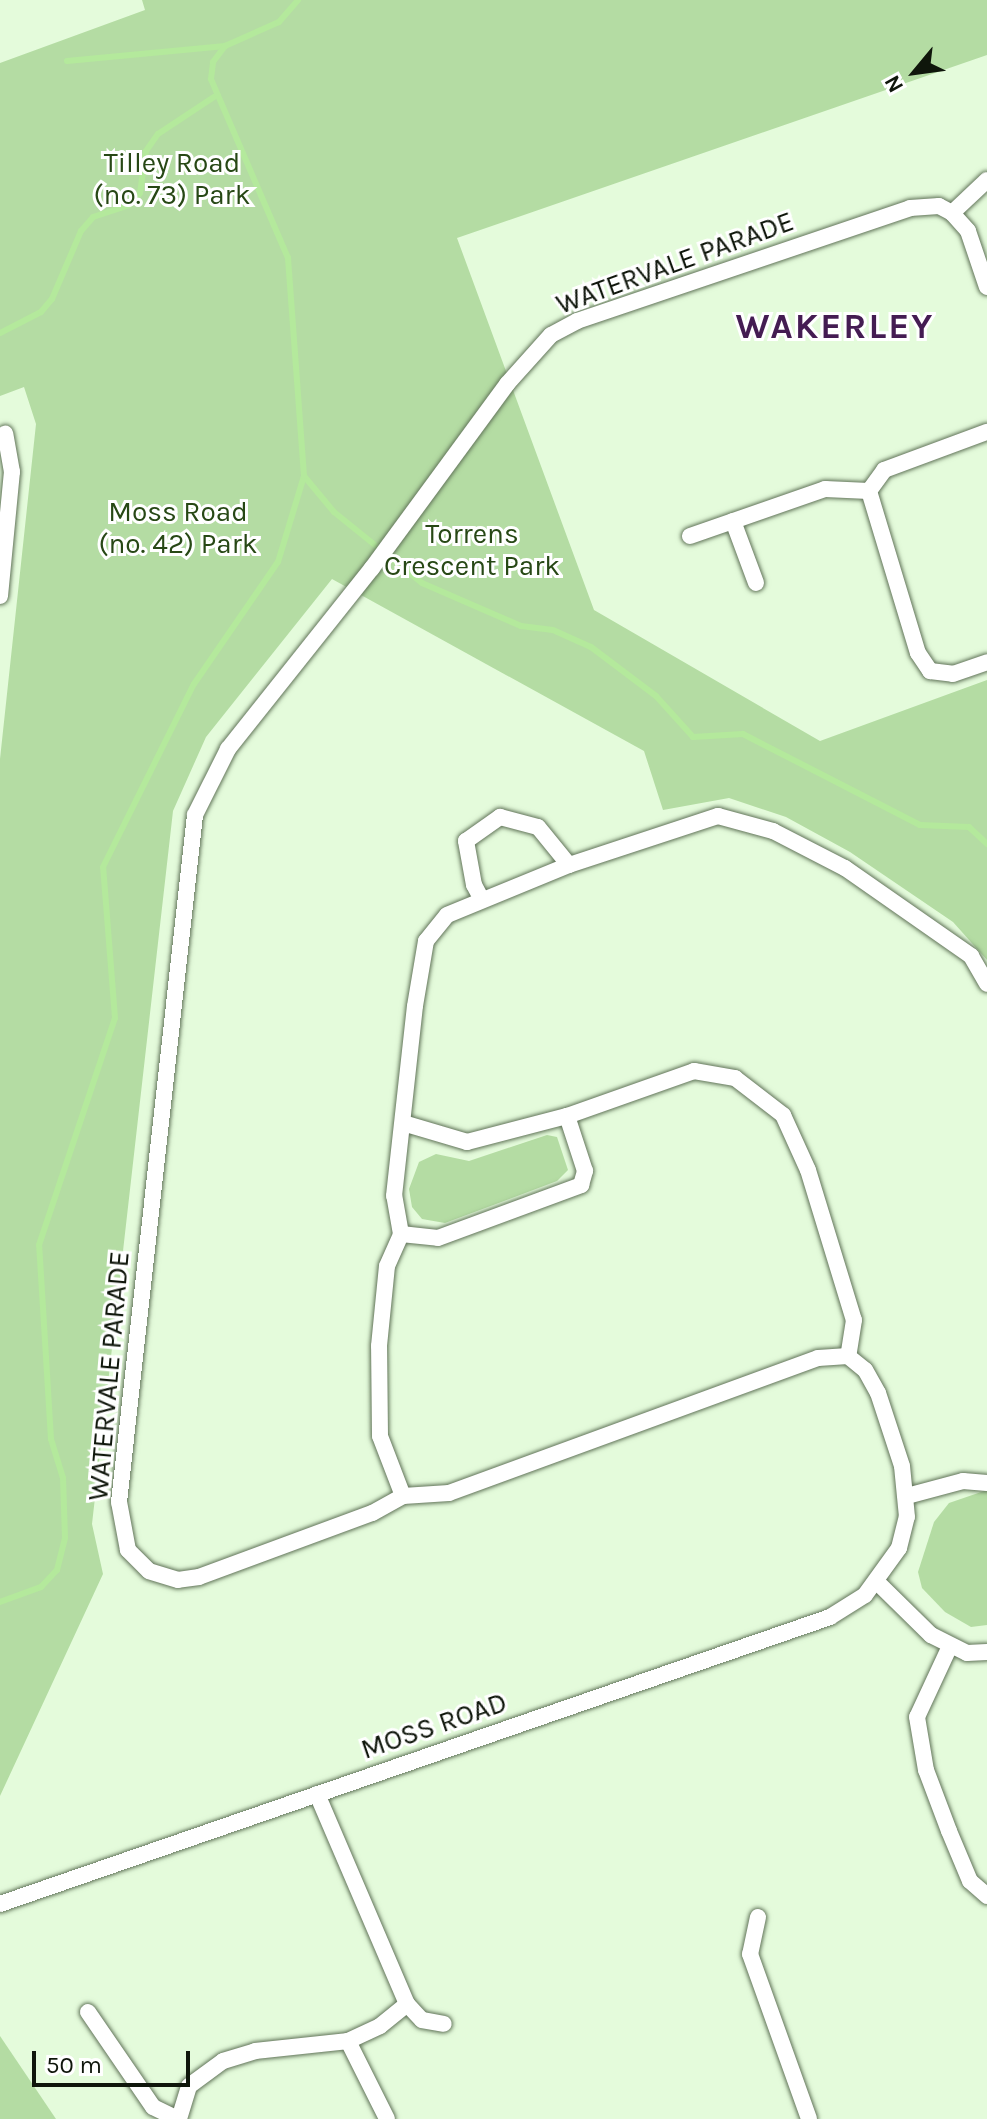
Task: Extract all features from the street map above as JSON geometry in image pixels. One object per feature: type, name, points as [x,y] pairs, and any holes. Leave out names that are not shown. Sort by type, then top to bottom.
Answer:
[{"type":"street","points":[[987,180],[952,213],[968,231],[987,287]]},
{"type":"street","name":"WATERVALE PARADE","points":[[848,1356],[818,1358],[449,1493],[403,1496],[372,1513],[178,1580],[149,1571],[128,1550],[119,1502],[195,815],[228,749],[405,524],[507,384],[551,335],[577,321],[910,208],[939,206],[952,213]]},
{"type":"street","points":[[869,491],[884,470],[987,432]]},
{"type":"street","points":[[0,596],[12,472],[5,434]]},
{"type":"street","points":[[690,536],[825,489],[869,491]]},
{"type":"street","points":[[869,491],[918,653],[930,671],[953,674],[987,662]]},
{"type":"street","points":[[733,521],[756,583]]},
{"type":"street","points":[[403,1496],[380,1436],[387,1266],[401,1234],[394,1196],[426,941],[447,915],[481,898],[569,865],[718,816],[773,831],[845,868],[971,956],[987,984]]},
{"type":"street","points":[[481,898],[474,885],[466,841],[500,817],[538,827],[569,865]]},
{"type":"street","points":[[403,1123],[467,1142],[567,1116],[694,1071],[735,1078],[783,1115],[808,1170],[845,1281],[854,1320],[848,1356],[865,1370],[878,1393],[907,1496],[899,1548],[877,1582],[931,1635],[967,1653],[987,1652]]},
{"type":"street","points":[[401,1234],[438,1238],[581,1185],[585,1171],[567,1116]]},
{"type":"street","points":[[907,1496],[963,1481],[987,1483]]},
{"type":"street","name":"MOSS ROAD","points":[[0,1904],[830,1617],[877,1582]]},
{"type":"street","points":[[950,1646],[917,1717],[926,1770],[949,1831],[970,1881],[987,1896]]},
{"type":"street","points":[[317,1794],[407,2004],[422,2020],[444,2024]]},
{"type":"street","points":[[758,1917],[750,1954],[809,2119]]},
{"type":"street","points":[[88,2012],[153,2107],[178,2119],[189,2086],[223,2061],[255,2051],[348,2041],[380,2026],[407,2004]]},
{"type":"street","points":[[348,2041],[387,2119]]},
{"type":"green space","points":[[142,0],[987,0],[987,55],[457,238],[594,610],[820,741],[987,680],[987,960],[953,922],[850,852],[786,817],[729,798],[663,810],[644,751],[332,579],[206,737],[173,811],[92,1524],[103,1574],[0,1796],[0,759],[36,424],[24,387],[0,396],[0,63],[145,10]]},
{"type":"green space","points":[[547,1135],[557,1137],[568,1170],[557,1181],[445,1223],[422,1219],[412,1207],[409,1189],[419,1162],[436,1154],[469,1161]]},
{"type":"green space","points":[[987,1490],[987,1625],[971,1627],[945,1612],[922,1588],[918,1572],[934,1522],[949,1503]]},
{"type":"green space","points":[[0,2036],[56,2119],[0,2119]]},
{"type":"waterway","points":[[0,1602],[41,1587],[57,1570],[65,1538],[63,1478],[51,1439],[39,1245],[115,1018],[103,867],[194,684],[278,562],[304,476],[288,258],[211,79],[213,62],[225,46],[279,22],[298,0]]},
{"type":"waterway","points":[[67,61],[225,46]]},
{"type":"waterway","points":[[0,333],[41,312],[52,299],[81,231],[93,217],[129,205],[140,193],[146,151],[158,134],[214,97]]},
{"type":"waterway","points":[[304,476],[334,512],[422,583],[521,626],[553,630],[591,647],[656,696],[693,737],[743,734],[920,825],[969,827],[987,844]]},
{"type":"district","name":"WAKERLEY","points":[[835,327]]},
{"type":"park label","name":"Tilley Road (no. 73) Park","points":[[172,179]]},
{"type":"park label","name":"Moss Road (no. 42) Park","points":[[178,528]]},
{"type":"park label","name":"Torrens Crescent Park","points":[[472,550]]}]
